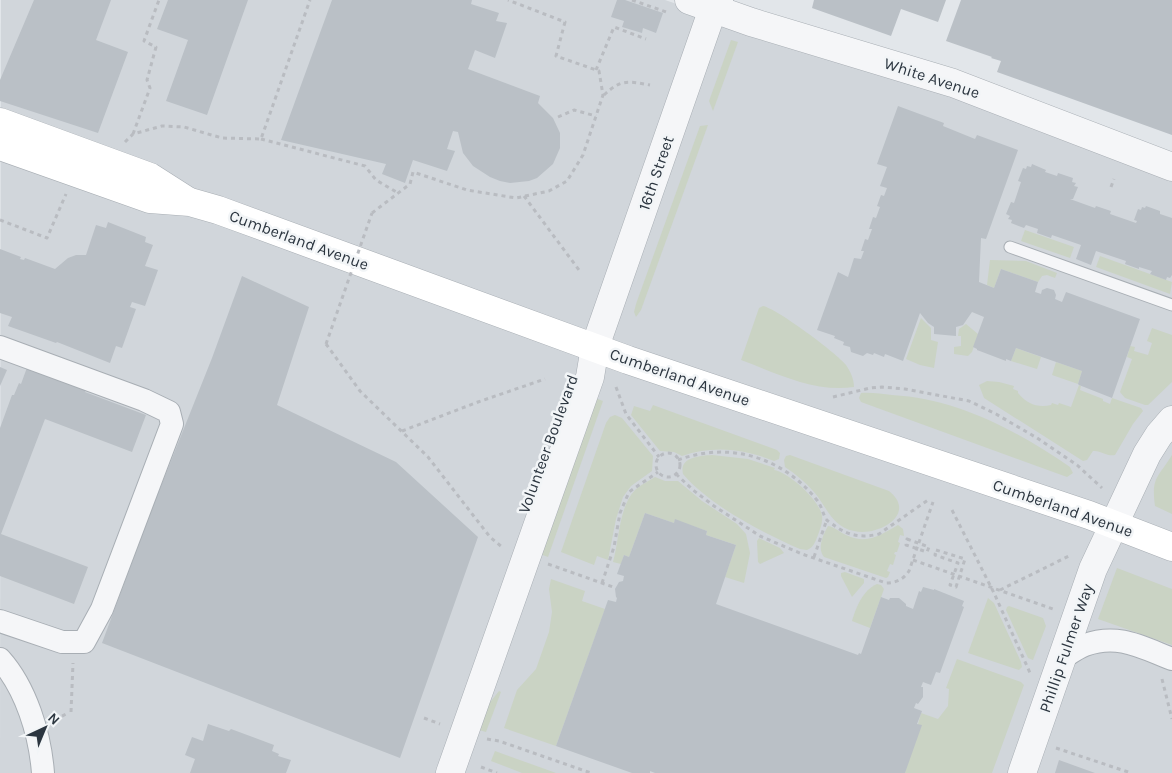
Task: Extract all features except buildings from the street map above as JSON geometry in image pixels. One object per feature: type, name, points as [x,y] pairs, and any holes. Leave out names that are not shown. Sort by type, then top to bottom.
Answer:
[{"type":"main road","name":"Cumberland Avenue","points":[[0,122],[150,176],[190,202]]},
{"type":"main road","name":"Cumberland Avenue","points":[[0,146],[150,199],[190,202],[218,210],[628,360],[1115,524],[1172,547]]},
{"type":"street","name":"White Avenue","points":[[689,0],[717,5],[751,22],[952,83],[1172,167]]},
{"type":"street","name":"16th Street","points":[[595,347],[707,26],[717,5]]},
{"type":"street","points":[[0,347],[144,400],[169,412],[172,424],[102,609],[84,642],[62,642],[0,621]]},
{"type":"street","name":"Volunteer Boulevard","points":[[430,773],[572,371],[595,347]]},
{"type":"street","name":"Volunteer Boulevard","points":[[450,773],[590,377],[595,347]]},
{"type":"street","name":"Phillip Fulmer Way","points":[[1022,773],[1093,569],[1147,454],[1159,435],[1172,420]]},
{"type":"street","points":[[1061,659],[1085,645],[1109,640],[1123,640],[1170,659]]},
{"type":"street","points":[[0,659],[13,675],[30,714],[43,773]]},
{"type":"lane","points":[[1010,247],[1172,305]]},
{"type":"path","points":[[121,146],[133,134],[150,88],[146,80],[156,47],[144,41],[159,0]]},
{"type":"path","points":[[261,139],[310,0]]},
{"type":"path","points":[[502,547],[490,537],[428,458],[360,391],[326,344],[372,213],[410,184],[413,172],[467,190],[516,198],[549,191],[568,181],[582,155],[603,95],[599,71],[556,56],[565,22],[508,0]]},
{"type":"path","points":[[596,70],[614,27],[646,39]]},
{"type":"path","points":[[603,95],[614,86],[623,82],[650,85]]},
{"type":"path","points":[[558,117],[574,110],[596,116]]},
{"type":"path","points":[[133,134],[162,126],[184,127],[222,138],[261,139],[366,166],[376,180],[398,193]]},
{"type":"path","points":[[1112,187],[1114,179]]},
{"type":"path","points":[[0,220],[47,238],[69,187]]},
{"type":"path","points":[[524,196],[579,270]]},
{"type":"path","points":[[402,431],[545,379]]},
{"type":"path","points":[[616,387],[626,414],[659,456]]},
{"type":"path","points":[[833,397],[882,387],[905,388],[969,401],[1037,438],[1077,465],[1102,488]]},
{"type":"path","points":[[678,460],[712,452],[748,455],[782,468],[806,488],[824,510],[827,520],[814,557]]},
{"type":"path","points":[[671,454],[678,460],[680,466],[673,476],[665,477],[658,472],[656,463],[659,456],[671,454]]},
{"type":"path","points":[[602,583],[614,548],[620,513],[629,492],[658,472]]},
{"type":"path","points":[[676,474],[714,506],[760,536],[889,583],[896,582],[907,575],[933,502]]},
{"type":"path","points":[[827,520],[854,536],[870,536],[886,530],[928,500]]},
{"type":"path","points":[[952,510],[994,593],[1032,678]]},
{"type":"path","points":[[907,539],[919,544],[929,547],[927,552],[906,545],[907,539]]},
{"type":"path","points":[[936,550],[965,560],[959,576],[956,587],[950,585],[958,563],[935,555],[936,550]]},
{"type":"path","points":[[994,593],[1070,556]]},
{"type":"path","points":[[913,560],[1056,610]]},
{"type":"path","points":[[544,562],[616,588]]},
{"type":"path","points":[[71,712],[74,642]]},
{"type":"path","points":[[1170,659],[1161,680],[1172,719]]},
{"type":"path","points":[[54,720],[66,714]]},
{"type":"path","points":[[424,718],[440,724]]},
{"type":"path","points":[[484,738],[499,741],[591,773]]},
{"type":"path","points":[[1034,740],[1131,773]]},
{"type":"path","points":[[481,767],[497,773]]},
{"type":"shaded area","points":[[1,0],[665,0],[1172,171],[1172,773],[0,773]]},
{"type":"green space","points":[[731,40],[738,42],[713,111],[709,101]]},
{"type":"green space","points":[[708,125],[641,310],[636,317],[634,312],[636,304],[700,126]]},
{"type":"green space","points":[[1025,230],[1074,247],[1070,258],[1021,241]]},
{"type":"green space","points":[[1100,256],[1172,282],[1170,294],[1096,267]]},
{"type":"green space","points":[[990,260],[1026,261],[1057,273],[1055,278],[1047,275],[1042,276],[1038,282],[1001,269],[994,288],[987,285]]},
{"type":"green space","points":[[763,306],[793,323],[841,359],[851,373],[854,387],[839,388],[810,385],[741,360],[759,308]]},
{"type":"green space","points":[[921,318],[931,328],[931,340],[938,342],[934,368],[906,359]]},
{"type":"green space","points":[[966,324],[978,334],[972,352],[968,356],[954,354],[954,347],[961,346],[961,336],[958,336],[959,329]]},
{"type":"green space","points":[[1152,328],[1172,335],[1172,382],[1148,405],[1145,405],[1125,398],[1120,392],[1132,359],[1127,357],[1130,346],[1135,347],[1134,351],[1148,355],[1152,343],[1147,341]]},
{"type":"green space","points":[[1016,348],[1041,357],[1037,369],[1011,361]]},
{"type":"green space","points":[[1056,362],[1082,371],[1078,384],[1052,375]]},
{"type":"green space","points":[[987,381],[1014,386],[1013,389],[1018,391],[1025,400],[1037,405],[1046,406],[1052,403],[1058,405],[1059,403],[1071,407],[1079,385],[1081,386],[1080,390],[1103,399],[1103,401],[1110,404],[1112,398],[1141,408],[1143,411],[1115,455],[1093,451],[1087,460],[1083,461],[984,398],[979,385]]},
{"type":"green space","points":[[861,393],[916,398],[963,410],[1007,429],[1050,453],[1070,467],[1073,473],[1067,477],[861,402],[859,398]]},
{"type":"green space","points":[[595,398],[603,401],[548,557],[540,554]]},
{"type":"green space","points":[[653,405],[777,450],[780,453],[779,459],[774,461],[740,451],[729,450],[706,450],[682,456],[674,452],[660,451],[631,415],[634,406],[650,411]]},
{"type":"green space","points":[[615,415],[622,418],[653,456],[652,471],[631,486],[623,497],[616,519],[608,560],[597,556],[594,565],[561,552],[606,423],[610,417]]},
{"type":"green space","points":[[712,455],[748,459],[775,468],[774,470],[795,481],[816,502],[822,516],[820,528],[813,546],[807,550],[800,549],[737,517],[707,497],[683,474],[684,464],[687,461],[701,456]]},
{"type":"green space","points":[[790,455],[889,491],[897,500],[899,508],[897,515],[891,522],[874,531],[864,532],[846,529],[835,521],[811,488],[785,467],[784,460],[786,456]]},
{"type":"green space","points":[[1172,455],[1172,514],[1155,506],[1154,489],[1157,478]]},
{"type":"green space","points":[[655,477],[665,481],[678,481],[702,501],[737,524],[746,534],[750,553],[744,583],[725,577],[736,545],[706,535],[707,531],[675,520],[674,523],[645,513],[629,557],[624,555],[621,564],[613,562],[626,505],[637,488]]},
{"type":"green space","points":[[898,525],[903,529],[904,536],[900,535],[898,542],[900,543],[897,552],[894,554],[896,555],[893,565],[890,564],[887,571],[890,572],[886,578],[824,557],[822,553],[821,542],[828,526],[854,538],[867,539],[874,538]]},
{"type":"green space","points":[[759,538],[780,548],[784,553],[760,564],[758,562],[757,541]]},
{"type":"green space","points":[[1117,568],[1172,589],[1172,645],[1098,619]]},
{"type":"green space","points":[[845,572],[864,579],[864,583],[852,597],[841,576],[841,573]]},
{"type":"green space","points":[[551,579],[585,591],[582,601],[605,609],[556,746],[504,728],[517,690],[536,669],[549,632],[552,612],[549,589]]},
{"type":"green space","points":[[877,584],[881,585],[884,589],[870,628],[852,621],[864,595]]},
{"type":"green space","points":[[988,598],[994,603],[1021,662],[1022,667],[1019,670],[968,653]]},
{"type":"green space","points":[[1009,606],[1043,618],[1046,626],[1033,660],[1028,658],[1006,610]]},
{"type":"green space","points":[[957,659],[1021,682],[1024,685],[992,773],[905,773],[921,713],[938,719],[948,706],[949,689],[946,688]]},
{"type":"green space","points":[[499,691],[501,692],[486,732],[479,730],[487,706]]},
{"type":"green space","points":[[495,751],[556,773],[522,773],[491,761]]}]
